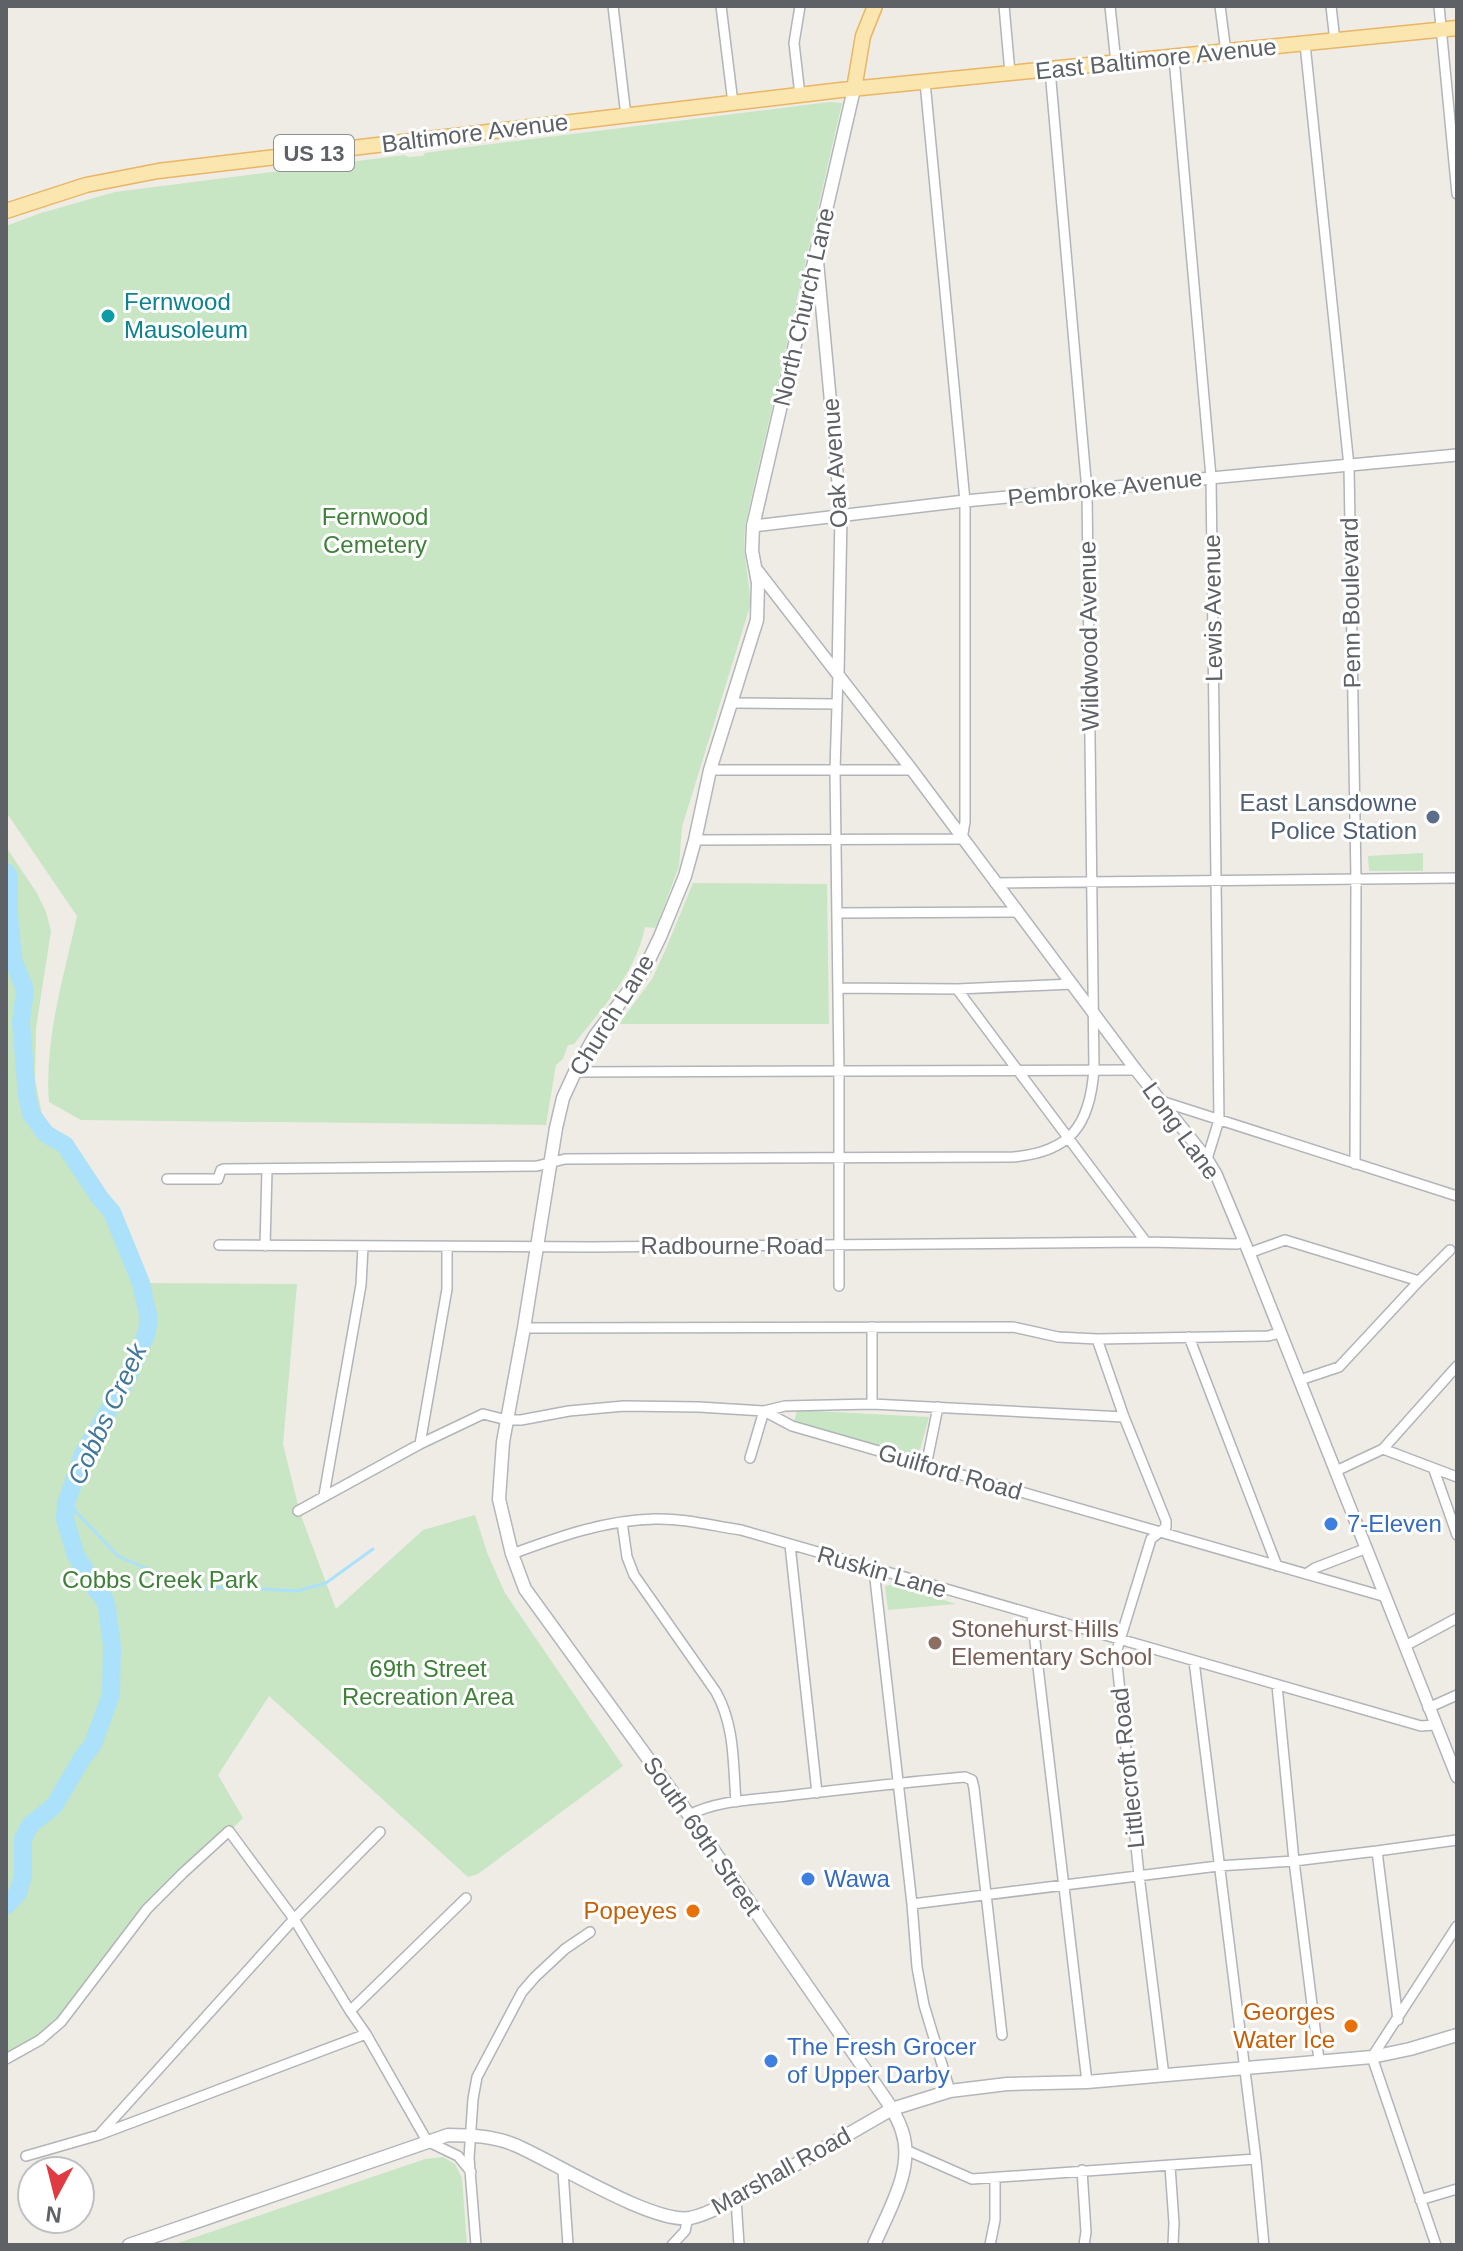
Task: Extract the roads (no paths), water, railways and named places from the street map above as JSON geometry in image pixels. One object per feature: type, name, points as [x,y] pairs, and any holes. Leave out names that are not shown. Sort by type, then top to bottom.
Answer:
[{"type":"main road","points":[[854,89],[863,36],[872,9]]},
{"type":"main road","name":"East Baltimore Avenue","points":[[854,89],[1457,28]]},
{"type":"main road","name":"Baltimore Avenue","points":[[6,211],[74,188],[136,175],[854,89]]},
{"type":"main road","name":"North Church Lane","points":[[753,526],[854,89]]},
{"type":"main road","name":"Church Lane","points":[[507,1420],[563,1098],[595,1036],[643,972],[685,876],[710,770],[757,620],[759,597],[752,551],[753,526]]},
{"type":"main road","name":"South 69th Street","points":[[507,1420],[499,1499],[512,1554],[525,1589],[689,1815],[892,2109],[902,2130],[906,2150]]},
{"type":"main road","name":"Marshall Road","points":[[129,2245],[448,2135],[471,2135],[514,2144],[563,2171],[651,2211],[688,2218],[736,2199],[892,2109],[950,2091],[1372,2057],[1457,2035]]},
{"type":"main road","points":[[874,2245],[903,2173],[906,2150]]},
{"type":"street","points":[[613,6],[626,116]]},
{"type":"street","points":[[721,6],[733,103]]},
{"type":"street","points":[[800,6],[794,43],[800,95]]},
{"type":"street","points":[[1004,6],[1010,73]]},
{"type":"street","points":[[1110,6],[1116,63]]},
{"type":"street","points":[[1220,6],[1226,52]]},
{"type":"street","points":[[1331,6],[1335,41]]},
{"type":"street","points":[[1439,6],[1457,194]]},
{"type":"street","name":"Penn Boulevard","points":[[1305,44],[1349,466],[1356,879],[1355,1164]]},
{"type":"street","name":"Lewis Avenue","points":[[1174,58],[1211,477],[1219,1120],[1207,1159]]},
{"type":"street","name":"Wildwood Avenue","points":[[1050,70],[1087,491],[1094,1069],[1089,1106],[1070,1138]]},
{"type":"street","points":[[695,840],[962,839],[965,822],[965,501],[925,82]]},
{"type":"street","name":"Oak Avenue","points":[[816,251],[841,515],[838,675]]},
{"type":"street","name":"Pembroke Avenue","points":[[753,526],[965,501],[1457,455]]},
{"type":"street","name":"Long Lane","points":[[756,570],[912,770],[1216,1174],[1457,1777]]},
{"type":"street","points":[[838,675],[835,770],[839,1286]]},
{"type":"street","points":[[732,703],[836,704]]},
{"type":"street","points":[[710,770],[912,770]]},
{"type":"street","points":[[995,883],[1457,878]]},
{"type":"street","points":[[838,913],[1017,912]]},
{"type":"street","points":[[839,988],[957,989],[1073,984]]},
{"type":"street","points":[[957,989],[1146,1242]]},
{"type":"street","points":[[575,1072],[1136,1070]]},
{"type":"street","points":[[1161,1101],[1457,1196]]},
{"type":"street","points":[[167,1179],[215,1180],[224,1169],[537,1166],[565,1159],[1013,1157],[1039,1153],[1070,1138]]},
{"type":"street","points":[[265,1246],[267,1170]]},
{"type":"street","name":"Radbourne Road","points":[[219,1245],[537,1247],[1146,1242],[1237,1244],[1247,1247],[1285,1240],[1419,1281]]},
{"type":"street","points":[[324,1495],[361,1285],[363,1247]]},
{"type":"street","points":[[420,1444],[447,1289],[447,1247]]},
{"type":"street","points":[[1300,1380],[1339,1367],[1450,1250]]},
{"type":"street","points":[[872,1327],[872,1404]]},
{"type":"street","points":[[524,1328],[1013,1327],[1058,1337],[1097,1339],[1268,1336],[1280,1333]]},
{"type":"street","points":[[1189,1337],[1277,1566]]},
{"type":"street","points":[[1097,1339],[1124,1417],[1166,1521],[1166,1527],[1161,1532]]},
{"type":"street","points":[[1336,1471],[1383,1449],[1457,1366]]},
{"type":"street","points":[[1444,1379],[1457,1383]]},
{"type":"street","points":[[750,1458],[764,1411],[785,1406],[872,1404],[1124,1417]]},
{"type":"street","name":"Guilford Road","points":[[298,1511],[420,1444],[483,1414],[521,1420],[569,1411],[624,1406],[764,1411],[792,1426],[1386,1597]]},
{"type":"street","points":[[926,1466],[938,1407]]},
{"type":"street","points":[[1383,1449],[1457,1477]]},
{"type":"street","points":[[1434,1470],[1457,1535]]},
{"type":"street","name":"Ruskin Lane","points":[[512,1554],[569,1533],[622,1522],[658,1519],[741,1530],[1421,1726],[1435,1725]]},
{"type":"street","points":[[622,1522],[627,1557],[634,1575],[726,1709],[736,1802]]},
{"type":"street","name":"Littlecroft Road","points":[[1161,1532],[1151,1539],[1116,1653],[1164,2076]]},
{"type":"street","points":[[790,1545],[817,1793]]},
{"type":"street","points":[[1306,1574],[1367,1548]]},
{"type":"street","points":[[874,1570],[917,1967],[924,2005],[950,2091]]},
{"type":"street","points":[[1032,1616],[1087,2082]]},
{"type":"street","points":[[1405,1646],[1457,1618]]},
{"type":"street","points":[[1194,1661],[1264,2245]]},
{"type":"street","points":[[1277,1685],[1294,1861],[1319,2060]]},
{"type":"street","points":[[1428,1708],[1457,1695]]},
{"type":"street","points":[[689,1815],[704,1807],[736,1802],[898,1783],[965,1777],[972,1780],[1001,2030]]},
{"type":"street","points":[[6,2059],[40,2040],[61,2022],[147,1909],[229,1831],[294,1919],[366,2034],[427,2141],[458,2156],[471,2172]]},
{"type":"street","points":[[99,2135],[294,1919],[380,1832]]},
{"type":"street","points":[[912,1904],[1457,1840]]},
{"type":"street","points":[[1377,1851],[1398,2020]]},
{"type":"street","points":[[350,2011],[466,1898]]},
{"type":"street","points":[[1436,2245],[1372,2057],[1457,1926]]},
{"type":"street","points":[[476,2245],[471,2135],[477,2077],[522,1992],[565,1949],[590,1932]]},
{"type":"street","points":[[29,2155],[99,2135],[366,2034]]},
{"type":"street","points":[[906,2150],[972,2179],[1256,2159]]},
{"type":"street","points":[[1170,2166],[1173,2245]]},
{"type":"street","points":[[1082,2170],[1084,2245]]},
{"type":"street","points":[[563,2171],[568,2245]]},
{"type":"street","points":[[990,2245],[995,2220],[995,2178]]},
{"type":"street","points":[[1420,2200],[1457,2189]]},
{"type":"street","points":[[736,2199],[739,2245]]},
{"type":"street","points":[[672,2245],[685,2231],[688,2218]]},
{"type":"waterway","name":"Cobbs Creek","points":[[6,872],[9,876],[13,959],[25,990],[21,1022],[31,1114],[46,1134],[65,1145],[112,1212],[141,1283],[149,1320],[146,1335],[127,1379],[83,1454],[66,1504],[65,1519],[76,1556],[107,1608],[112,1646],[111,1695],[93,1744],[54,1806],[30,1825],[23,1839],[23,1875],[18,1893],[6,1906]]},
{"type":"waterway","points":[[68,1498],[77,1513],[118,1556],[195,1590],[226,1587],[297,1591],[326,1583],[373,1549]]},
{"type":"place","name":"Fernwood Mausoleum","points":[[108,316]]},
{"type":"place","name":"East Lansdowne Police Station","points":[[1433,817]]},
{"type":"place","name":"7-Eleven","points":[[1331,1524]]},
{"type":"place","name":"Stonehurst Hills Elementary School","points":[[935,1643]]},
{"type":"place","name":"Wawa","points":[[808,1879]]},
{"type":"place","name":"Popeyes","points":[[693,1911]]},
{"type":"place","name":"Georges Water Ice","points":[[1351,2026]]},
{"type":"place","name":"The Fresh Grocer of Upper Darby","points":[[771,2061]]},
{"type":"park label","name":"Fernwood Cemetery","points":[[375,531]]},
{"type":"park label","name":"Cobbs Creek Park","points":[[160,1580]]},
{"type":"park label","name":"69th Street Recreation Area","points":[[428,1683]]}]
